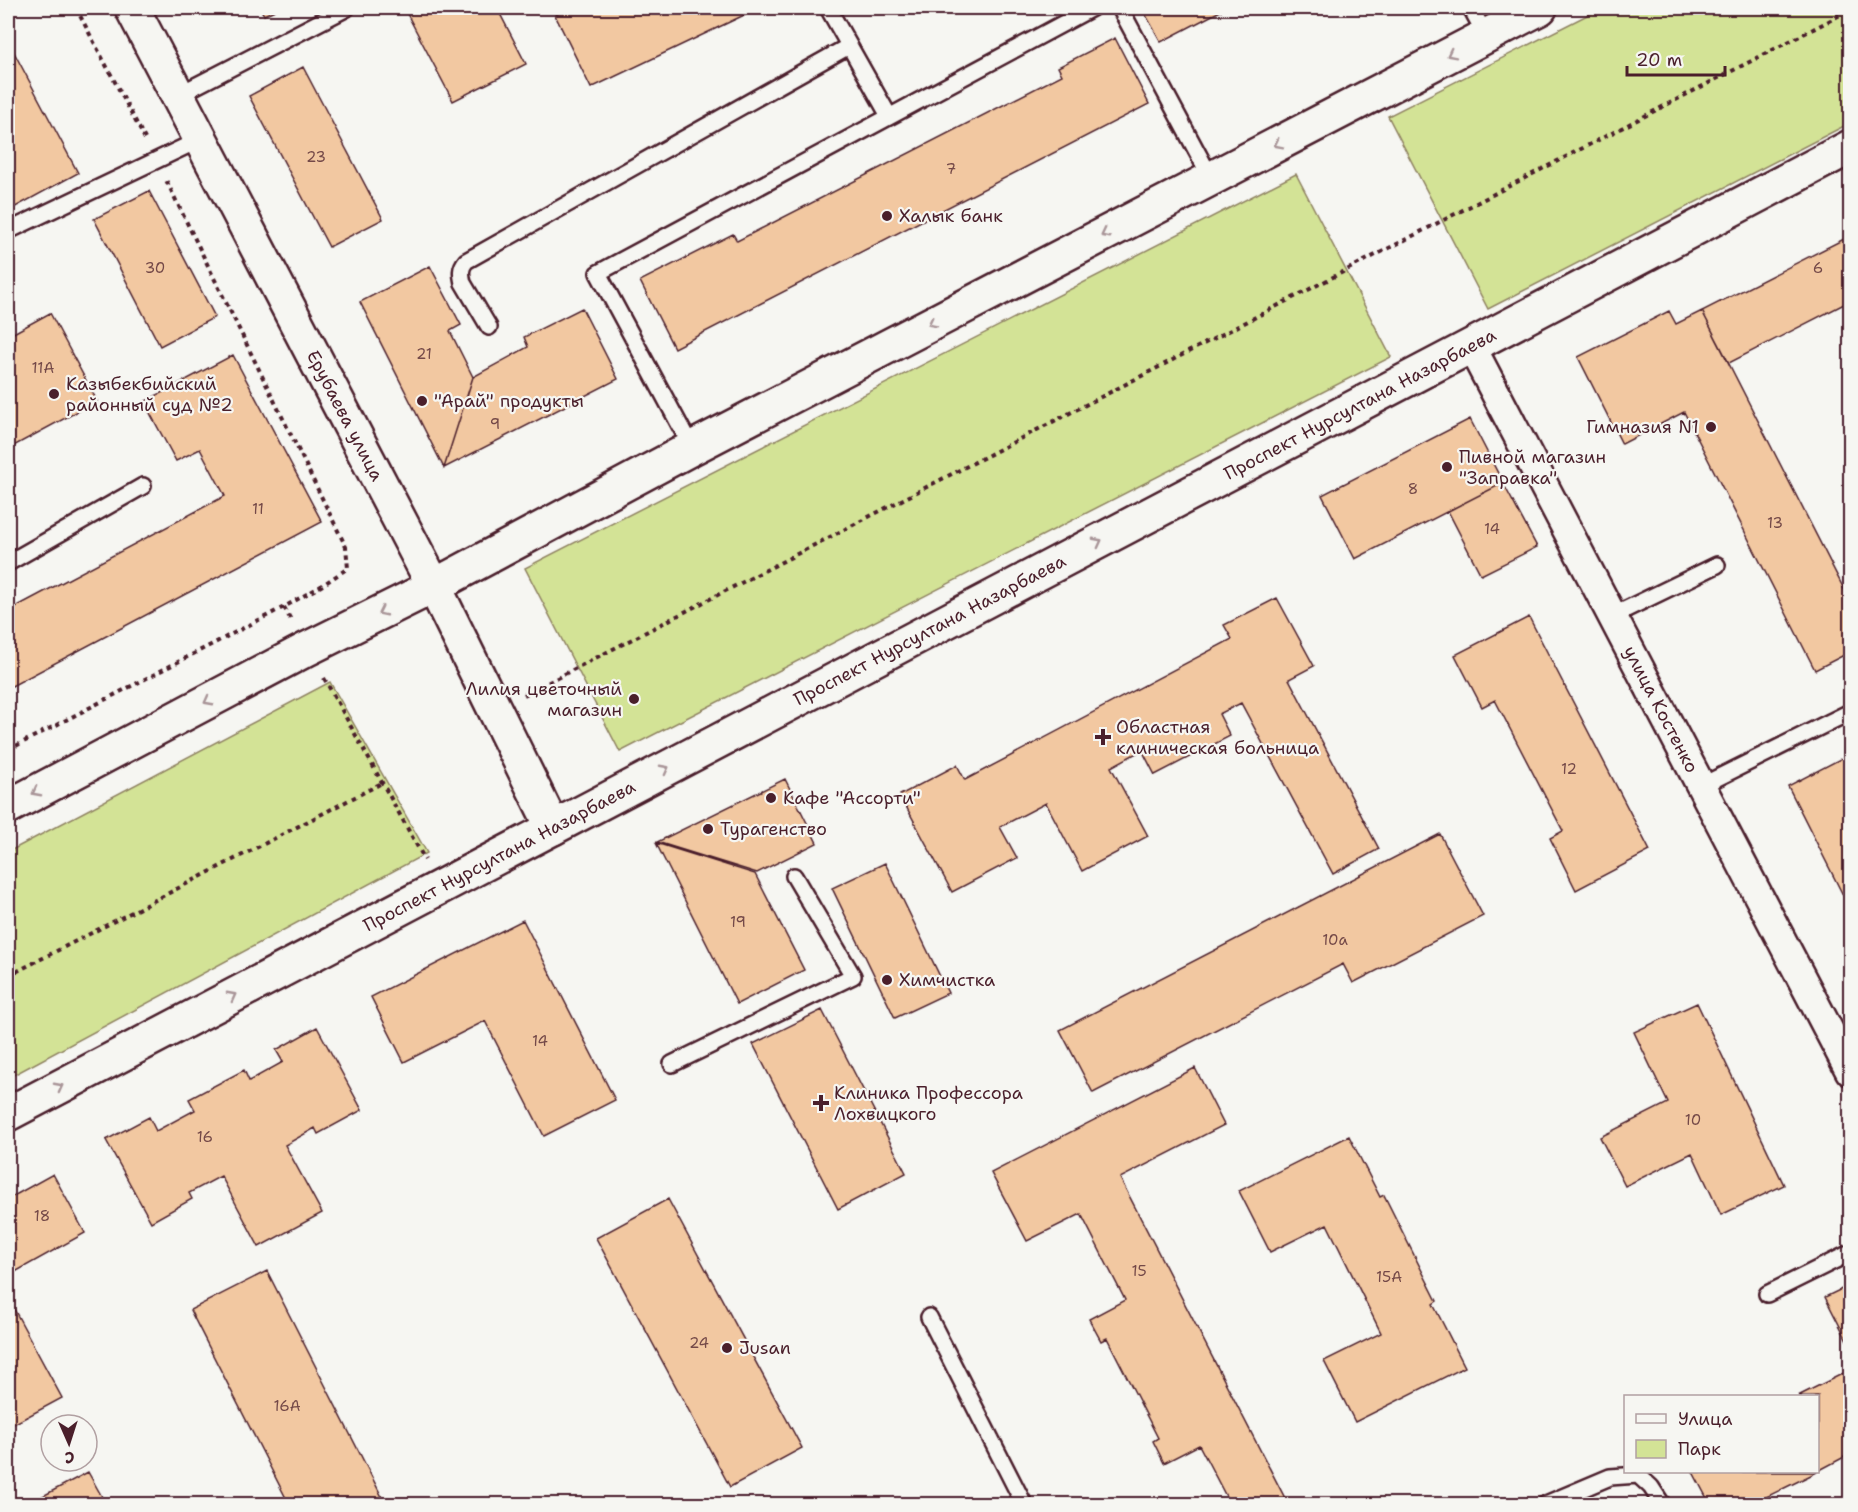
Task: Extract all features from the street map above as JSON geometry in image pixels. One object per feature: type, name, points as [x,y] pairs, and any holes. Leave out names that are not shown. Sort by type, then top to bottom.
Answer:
[{"type":"main road","name":"Ерубаева улица","points":[[132,8],[434,586],[553,828]]},
{"type":"main road","points":[[8,807],[307,649],[434,586],[692,448],[1540,8]]},
{"type":"main road","name":"Проспект Нурсултана Назарбаева","points":[[8,1114],[1851,147]]},
{"type":"street","name":"улица Костенко","points":[[1471,346],[1851,1071]]},
{"type":"lane","points":[[178,95],[347,8]]},
{"type":"lane","points":[[828,8],[889,116]]},
{"type":"lane","points":[[692,448],[598,273],[1092,8]]},
{"type":"lane","points":[[1120,8],[1212,178]]},
{"type":"lane","points":[[1471,8],[1486,36]]},
{"type":"lane","points":[[489,327],[463,282],[462,265],[466,261],[849,46]]},
{"type":"lane","points":[[8,231],[201,140]]},
{"type":"lane","points":[[8,563],[143,486]]},
{"type":"lane","points":[[1612,616],[1717,565]]},
{"type":"lane","points":[[1701,786],[1851,712]]},
{"type":"lane","points":[[672,1064],[853,976],[794,876]]},
{"type":"lane","points":[[1767,1294],[1851,1253]]},
{"type":"lane","points":[[929,1317],[1024,1504]]},
{"type":"lane","points":[[1546,1504],[1610,1477],[1638,1475],[1651,1487],[1662,1504]]},
{"type":"path","points":[[8,750],[284,607],[348,568],[346,547],[185,217],[76,8]]},
{"type":"path","points":[[494,711],[1851,10]]},
{"type":"path","points":[[284,607],[440,887]]},
{"type":"path","points":[[8,976],[382,783]]},
{"type":"green space","points":[[1601,8],[1850,8],[1850,123],[1488,309],[1388,116]]},
{"type":"green space","points":[[1296,174],[1391,357],[620,752],[525,568]]},
{"type":"green space","points":[[330,682],[427,853],[8,1078],[8,852]]},
{"type":"building","points":[[260,8],[279,8],[264,15]]},
{"type":"building","points":[[404,8],[497,8],[526,64],[453,101]]},
{"type":"building","points":[[570,8],[759,8],[591,88],[555,15]]},
{"type":"building","points":[[1142,8],[1226,8],[1161,42]]},
{"type":"building","points":[[1115,38],[1149,104],[674,348],[640,281],[733,234],[737,241],[1062,75],[1058,67]]},
{"type":"building","points":[[8,41],[78,173],[8,211]]},
{"type":"building","points":[[303,67],[383,219],[329,247],[249,96]]},
{"type":"building","points":[[149,191],[215,317],[160,346],[94,219]]},
{"type":"building","points":[[1850,236],[1850,301],[1729,363],[1702,311]]},
{"type":"building","points":[[430,266],[461,325],[450,331],[473,377],[444,468],[360,302]]},
{"type":"building","points":[[582,308],[618,379],[444,468],[473,377],[528,347],[524,337]]},
{"type":"building","points":[[1669,311],[1676,324],[1702,311],[1850,601],[1850,652],[1815,670],[1684,412],[1622,444],[1578,357]]},
{"type":"building","points":[[50,313],[97,401],[8,449],[8,336]]},
{"type":"building","points":[[233,355],[322,522],[8,688],[8,611],[225,496],[200,449],[176,461],[144,402]]},
{"type":"building","points":[[1470,419],[1503,483],[1355,559],[1322,495]]},
{"type":"building","points":[[1503,483],[1537,547],[1481,575],[1448,511]]},
{"type":"building","points":[[1277,598],[1314,666],[1289,679],[1379,849],[1333,874],[1241,703],[1219,714],[1230,736],[1155,775],[1142,750],[1111,767],[1148,836],[1082,871],[1046,803],[1000,827],[1017,858],[952,892],[900,795],[957,765],[965,780],[1232,639],[1224,625]]},
{"type":"building","points":[[1529,617],[1650,851],[1576,890],[1550,838],[1563,831],[1495,700],[1482,707],[1455,655]]},
{"type":"building","points":[[1850,754],[1850,909],[1788,786]]},
{"type":"building","points":[[785,779],[817,843],[757,873],[657,842]]},
{"type":"building","points":[[1440,834],[1483,916],[1353,983],[1343,964],[1093,1093],[1060,1030]]},
{"type":"building","points":[[656,843],[755,874],[804,970],[737,1004]]},
{"type":"building","points":[[885,863],[948,993],[895,1018],[832,888]]},
{"type":"building","points":[[523,920],[615,1100],[544,1136],[485,1021],[404,1062],[371,997]]},
{"type":"building","points":[[1697,1003],[1784,1185],[1721,1215],[1692,1153],[1625,1186],[1600,1137],[1668,1103],[1634,1032]]},
{"type":"building","points":[[822,1010],[906,1173],[838,1209],[753,1044]]},
{"type":"building","points":[[317,1027],[362,1110],[318,1134],[315,1128],[285,1145],[322,1213],[259,1247],[221,1176],[189,1193],[192,1199],[151,1222],[106,1140],[149,1117],[156,1131],[195,1110],[189,1099],[244,1070],[249,1081],[283,1062],[276,1050]]},
{"type":"building","points":[[1195,1068],[1224,1125],[1120,1178],[1288,1504],[1230,1504],[1199,1445],[1164,1463],[1153,1441],[1158,1438],[1107,1338],[1101,1341],[1089,1319],[1125,1300],[1081,1214],[1027,1241],[991,1173]]},
{"type":"building","points":[[1195,1068],[1224,1125],[1120,1178],[1288,1504],[1230,1504],[1199,1445],[1164,1463],[1153,1441],[1158,1438],[1107,1338],[1101,1341],[1089,1319],[1125,1300],[1081,1214],[1027,1241],[991,1173]]},
{"type":"building","points":[[1349,1136],[1380,1197],[1384,1195],[1437,1301],[1433,1304],[1465,1367],[1355,1422],[1324,1361],[1381,1333],[1327,1224],[1270,1252],[1239,1191]]},
{"type":"building","points":[[1349,1136],[1380,1197],[1384,1195],[1437,1301],[1433,1304],[1465,1367],[1355,1422],[1324,1361],[1381,1333],[1327,1224],[1270,1252],[1239,1191]]},
{"type":"building","points":[[53,1174],[85,1233],[8,1276],[8,1199]]},
{"type":"building","points":[[668,1199],[802,1448],[730,1487],[596,1238]]},
{"type":"building","points":[[267,1271],[384,1501],[378,1504],[289,1504],[190,1310]]},
{"type":"building","points":[[1850,1285],[1850,1346],[1825,1297]]},
{"type":"building","points":[[8,1298],[62,1398],[8,1427]]},
{"type":"building","points":[[1850,1370],[1850,1454],[1819,1470],[1819,1395],[1800,1395]]},
{"type":"building","points":[[89,1473],[106,1504],[28,1504]]},
{"type":"building","points":[[1694,1473],[1815,1473],[1752,1504],[1710,1504]]},
{"type":"place","name":"Халык банк","points":[[887,216]]},
{"type":"place","name":"Казыбекбийский районный суд №2","points":[[54,394]]},
{"type":"place","name":"\"Арай\" продукты","points":[[422,401]]},
{"type":"place","name":"Гимназия N1","points":[[1711,427]]},
{"type":"place","name":"Пивной магазин \"Заправка\"","points":[[1447,467]]},
{"type":"place","name":"Лилия цветочный магазин","points":[[634,699]]},
{"type":"place","name":"Областная клиническая больница","points":[[1103,737]]},
{"type":"place","name":"Кафе \"Ассорти\"","points":[[771,798]]},
{"type":"place","name":"Турагенство","points":[[708,829]]},
{"type":"place","name":"Химчистка","points":[[887,980]]},
{"type":"place","name":"Клиника Профессора Лохвицкого","points":[[821,1103]]},
{"type":"place","name":"Jusan","points":[[727,1348]]}]
